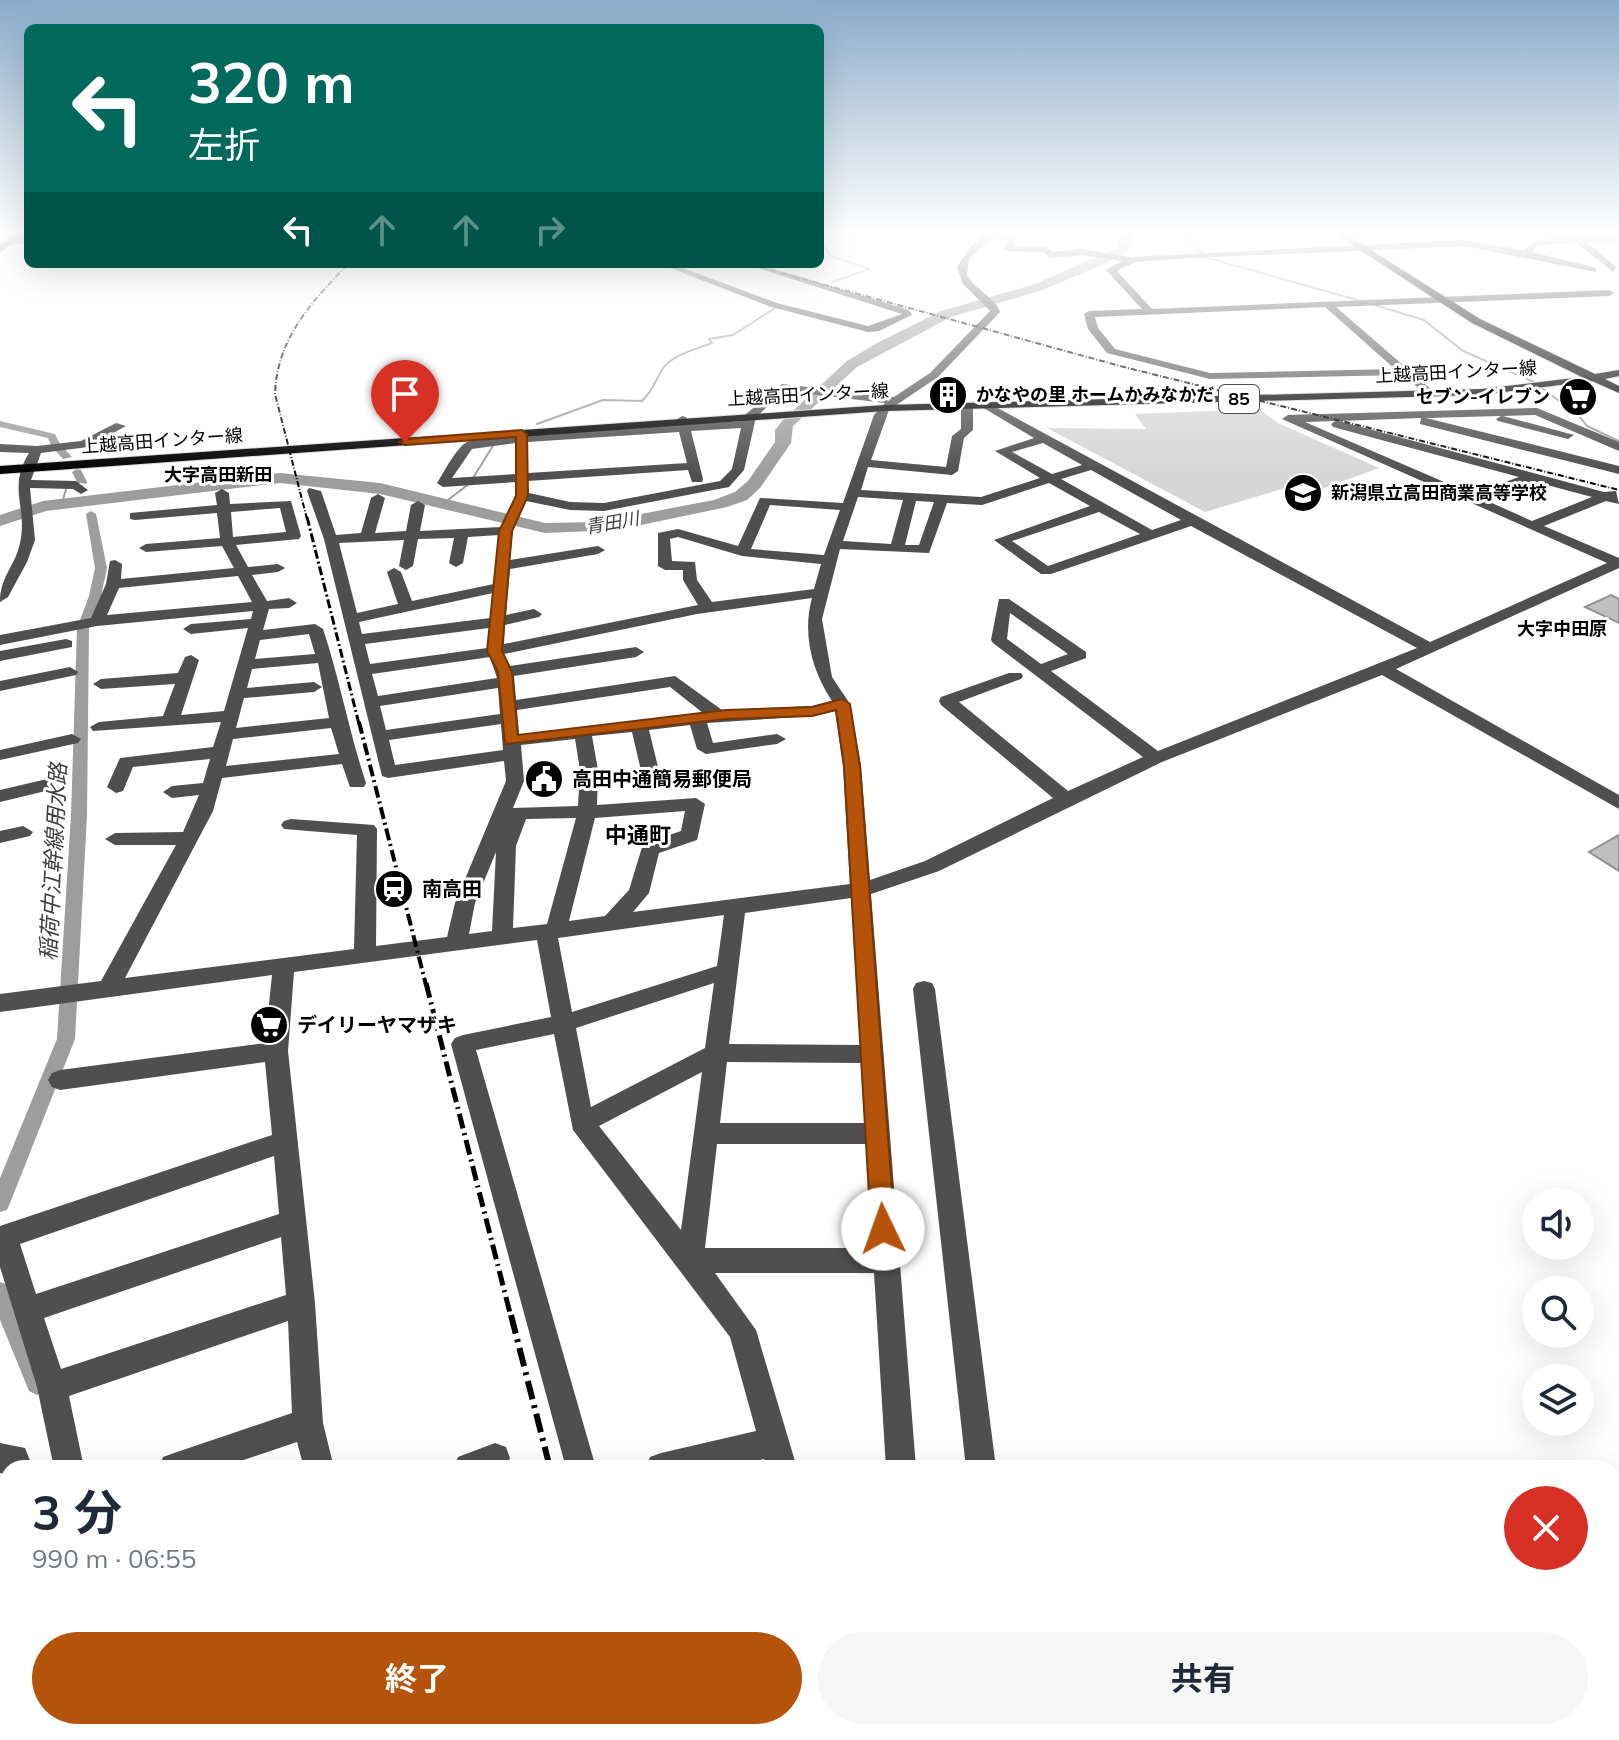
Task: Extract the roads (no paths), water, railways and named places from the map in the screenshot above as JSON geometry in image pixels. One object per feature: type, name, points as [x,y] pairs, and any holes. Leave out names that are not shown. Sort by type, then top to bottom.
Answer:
[{"type":"main road","points":[[1462,312],[1530,350],[1619,390]]},
{"type":"main road","name":"上越高田インター線","points":[[0,470],[522,437],[748,420],[768,415],[892,405],[967,408],[1520,389],[1619,373]]},
{"type":"street","points":[[802,312],[868,329],[907,315],[906,312]]},
{"type":"street","points":[[900,1460],[884,1260],[879,1133],[852,766],[842,704],[824,677],[814,619],[819,593],[877,421],[892,405],[934,375],[988,322],[994,312]]},
{"type":"street","points":[[1125,312],[1089,314],[1093,329],[1111,351],[1210,376],[1405,372]]},
{"type":"street","points":[[1336,312],[1429,393]]},
{"type":"street","points":[[522,496],[570,506],[604,507],[724,484],[736,475],[748,420],[782,387],[892,405]]},
{"type":"street","points":[[988,407],[1429,648]]},
{"type":"street","points":[[864,463],[952,471],[958,436],[967,430],[967,408]]},
{"type":"street","points":[[1619,447],[1481,413],[1288,419],[1619,563]]},
{"type":"street","points":[[1400,416],[1619,470]]},
{"type":"street","points":[[1313,418],[1615,495]]},
{"type":"street","points":[[683,424],[700,490]]},
{"type":"street","points":[[0,446],[37,450],[84,444],[120,426]]},
{"type":"street","points":[[0,446],[33,435]]},
{"type":"street","points":[[456,943],[465,903],[515,781],[506,677],[495,651],[502,566],[510,523],[522,496],[522,472],[522,437],[476,442],[468,446],[443,483],[522,472],[692,460]]},
{"type":"street","points":[[1468,459],[1489,438]]},
{"type":"street","points":[[1044,439],[1001,451],[1151,535]]},
{"type":"street","points":[[0,597],[27,545],[29,517],[22,485],[23,468],[37,450]]},
{"type":"street","points":[[742,552],[765,501],[849,507],[910,497],[982,501],[1093,465]]},
{"type":"street","points":[[1471,499],[1533,476]]},
{"type":"street","points":[[22,485],[37,482],[72,488]]},
{"type":"street","points":[[314,491],[331,539],[388,772],[582,731],[718,716],[812,711],[842,704]]},
{"type":"street","points":[[1533,525],[1615,495]]},
{"type":"street","points":[[897,548],[910,497]]},
{"type":"street","points":[[367,537],[378,498]]},
{"type":"street","points":[[707,607],[690,580],[690,565],[665,566],[663,536],[678,533],[742,552],[924,550],[942,499]]},
{"type":"street","points":[[109,987],[189,838],[214,780],[257,622],[244,572],[227,542],[223,501]]},
{"type":"street","points":[[135,516],[223,501],[286,504],[294,536],[146,548]]},
{"type":"street","points":[[406,607],[400,569],[414,534],[418,505]]},
{"type":"street","points":[[1100,507],[1001,540],[1046,571],[1192,521]]},
{"type":"street","points":[[690,537],[700,520]]},
{"type":"street","points":[[331,539],[462,531],[510,523]]},
{"type":"street","points":[[456,563],[462,531]]},
{"type":"street","points":[[502,566],[598,550]]},
{"type":"street","points":[[0,1003],[861,890],[932,866],[1156,758],[1383,669],[1619,563]]},
{"type":"street","points":[[97,621],[113,584],[115,564]]},
{"type":"street","points":[[113,584],[278,568]]},
{"type":"street","points":[[350,619],[501,587]]},
{"type":"street","points":[[363,670],[495,651],[762,597],[819,593]]},
{"type":"street","points":[[1038,670],[1080,655],[1004,602],[999,640],[1038,670],[1156,758]]},
{"type":"street","points":[[191,629],[257,622],[289,603]]},
{"type":"street","points":[[355,640],[497,622],[534,614]]},
{"type":"street","points":[[0,640],[97,621],[257,622],[315,629],[357,783]]},
{"type":"street","points":[[0,656],[66,644]]},
{"type":"street","points":[[373,702],[636,652]]},
{"type":"street","points":[[244,665],[325,658]]},
{"type":"street","points":[[170,721],[191,660]]},
{"type":"street","points":[[1383,669],[1619,803]]},
{"type":"street","points":[[0,686],[70,672]]},
{"type":"street","points":[[1015,676],[947,701],[1066,799]]},
{"type":"street","points":[[101,684],[184,678]]},
{"type":"street","points":[[379,736],[670,682],[718,716]]},
{"type":"street","points":[[236,694],[314,687]]},
{"type":"street","points":[[697,719],[706,749],[777,739]]},
{"type":"street","points":[[99,727],[170,721],[227,734]]},
{"type":"street","points":[[116,787],[126,762],[227,734],[338,722]]},
{"type":"street","points":[[639,724],[651,775]]},
{"type":"street","points":[[582,731],[589,770],[587,812],[551,931],[582,1123],[742,1330],[777,1455],[732,1460]]},
{"type":"street","points":[[0,755],[72,739]]},
{"type":"street","points":[[172,792],[214,780],[349,758]]},
{"type":"street","points":[[0,796],[47,785]]},
{"type":"street","points":[[502,937],[506,846],[519,813],[587,812],[696,804],[690,835],[650,849],[639,893],[611,923]]},
{"type":"street","points":[[291,825],[367,829],[365,955]]},
{"type":"street","points":[[0,837],[23,832]]},
{"type":"street","points":[[115,839],[189,838]]},
{"type":"street","points":[[690,1261],[735,907]]},
{"type":"street","points":[[284,966],[276,1051],[301,1303],[308,1423],[317,1460]]},
{"type":"street","points":[[579,1460],[463,1044],[565,1023],[727,971]]},
{"type":"street","points":[[924,989],[980,1460]]},
{"type":"street","points":[[60,1080],[276,1051]]},
{"type":"street","points":[[582,1123],[717,1053],[872,1054]]},
{"type":"street","points":[[705,1134],[879,1133]]},
{"type":"street","points":[[67,1460],[52,1387],[29,1310],[2,1238],[284,1142]]},
{"type":"street","points":[[29,1310],[293,1221]]},
{"type":"street","points":[[690,1261],[884,1260]]},
{"type":"street","points":[[52,1387],[301,1303]]},
{"type":"street","points":[[212,1460],[308,1423]]},
{"type":"waterway","points":[[537,424],[603,400],[642,401],[664,367],[674,359],[712,343],[709,339],[733,335],[768,312]]},
{"type":"waterway","name":"青田川","points":[[0,521],[43,506],[280,478],[380,488],[545,528],[617,525],[721,504],[741,496],[754,485],[783,443],[783,430],[788,423],[852,364],[952,312]]},
{"type":"waterway","points":[[1398,312],[1424,320],[1463,351],[1534,382],[1579,416],[1587,426],[1619,441]]},
{"type":"waterway","name":"稲荷中江幹線用水路","points":[[0,424],[52,436],[55,445],[67,457]]},
{"type":"waterway","points":[[473,478],[494,444]]},
{"type":"waterway","name":"稲荷中江幹線用水路","points":[[77,472],[82,482]]},
{"type":"waterway","points":[[444,503],[470,483]]},
{"type":"waterway","points":[[62,503],[67,486]]},
{"type":"waterway","name":"稲荷中江幹線用水路","points":[[0,1203],[66,1039],[79,815],[83,628],[101,568],[91,514]]},
{"type":"waterway","name":"稲荷中江幹線用水路","points":[[0,1292],[37,1383]]},
{"type":"railway","points":[[306,312],[282,356],[275,394],[307,519]]},
{"type":"railway","points":[[924,312],[1120,366],[1619,490]]},
{"type":"railway","points":[[307,517],[359,724]]},
{"type":"railway","points":[[359,722],[426,985]]},
{"type":"railway","points":[[426,983],[511,1317]]},
{"type":"railway","points":[[511,1315],[548,1460]]},
{"type":"place","name":"かなやの里 ホームかみなかだ","points":[[948,395]]},
{"type":"place","name":"セブン-イレブン","points":[[1578,397]]},
{"type":"place","name":"新潟県立高田商業高等学校","points":[[1303,493]]},
{"type":"place","name":"高田中通簡易郵便局","points":[[544,779]]},
{"type":"place","name":"南高田","points":[[394,889]]},
{"type":"place","name":"デイリーヤマザキ","points":[[269,1025]]},
{"type":"district","name":"大字高田新田","points":[[218,475]]},
{"type":"district","name":"大字中田原","points":[[1562,629]]},
{"type":"district","name":"中通町","points":[[638,835]]}]
